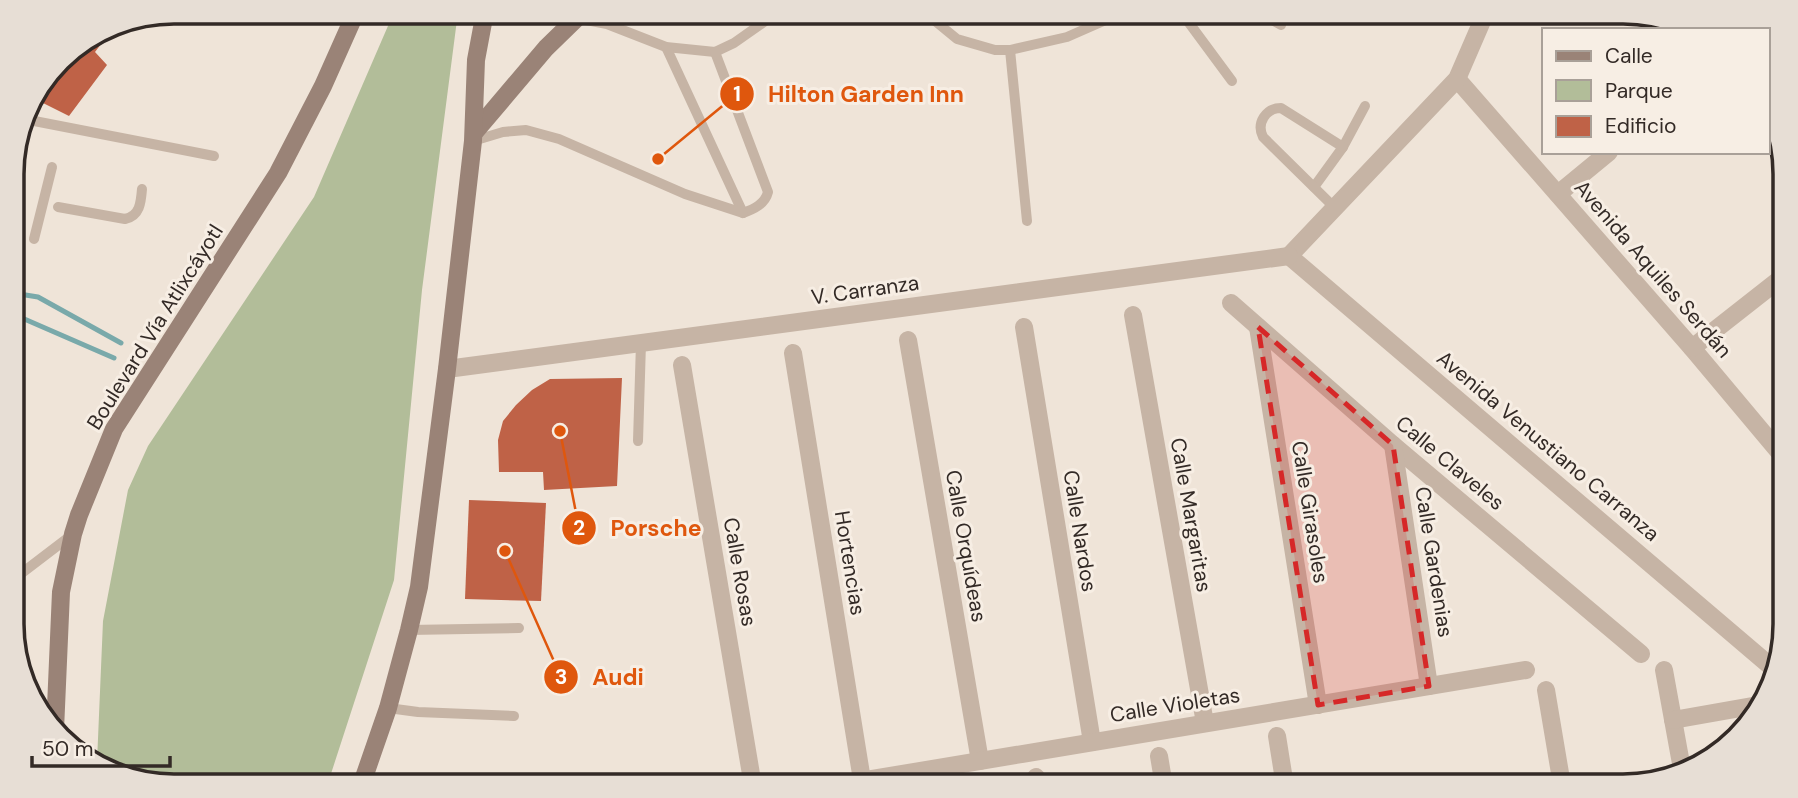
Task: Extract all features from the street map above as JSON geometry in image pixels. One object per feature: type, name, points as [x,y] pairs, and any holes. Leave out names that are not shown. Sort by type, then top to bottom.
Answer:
[{"type":"main road","name":"Boulevard Vía Atlixcáyotl","points":[[56,716],[61,592],[79,515],[114,429],[278,173],[323,86],[349,25]]},
{"type":"main road","points":[[365,774],[388,708],[419,587],[474,137],[476,60],[483,25]]},
{"type":"main road","points":[[474,137],[547,48],[570,25]]},
{"type":"street","points":[[1289,256],[1457,79],[1481,24]]},
{"type":"street","name":"Avenida Aquiles Serdán","points":[[1457,79],[1773,445]]},
{"type":"street","points":[[1558,194],[1607,154]]},
{"type":"street","name":"V. Carranza","points":[[447,369],[1289,256]]},
{"type":"street","name":"Avenida Venustiano Carranza","points":[[1289,256],[1768,664]]},
{"type":"street","points":[[1692,348],[1773,284]]},
{"type":"street","name":"Calle Claveles","points":[[1231,303],[1393,445],[1641,654]]},
{"type":"street","name":"Calle Margaritas","points":[[1133,314],[1205,723]]},
{"type":"street","name":"Calle Nardos","points":[[1024,327],[1092,742]]},
{"type":"street","name":"Calle Girasoles","points":[[1258,327],[1318,705]]},
{"type":"street","name":"Calle Orquídeas","points":[[908,340],[980,761]]},
{"type":"street","name":"Hortencias","points":[[793,353],[861,774]]},
{"type":"street","name":"Calle Rosas","points":[[682,365],[751,774]]},
{"type":"street","name":"Calle Gardenias","points":[[1393,445],[1429,686]]},
{"type":"street","name":"Calle Violetas","points":[[902,774],[1526,670]]},
{"type":"street","points":[[1664,670],[1681,762]]},
{"type":"street","points":[[1546,691],[1560,773]]},
{"type":"street","points":[[1673,720],[1748,707]]},
{"type":"street","points":[[1277,736],[1283,773]]},
{"type":"street","points":[[1159,756],[1162,773]]},
{"type":"lane","points":[[940,24],[957,39],[995,50],[1010,50],[1067,37],[1096,24]]},
{"type":"lane","points":[[1190,24],[1232,81]]},
{"type":"lane","points":[[611,25],[666,47],[715,52],[734,43],[760,25]]},
{"type":"lane","points":[[666,47],[743,213]]},
{"type":"lane","points":[[1010,50],[1027,221]]},
{"type":"lane","points":[[474,137],[526,130],[559,139],[685,194],[743,213],[750,211],[763,203],[768,192],[715,52]]},
{"type":"lane","points":[[1314,187],[1343,147],[1365,106]]},
{"type":"lane","points":[[1335,208],[1263,136],[1260,123],[1270,110],[1282,108],[1343,147]]},
{"type":"lane","points":[[35,121],[214,156]]},
{"type":"lane","points":[[34,239],[52,167]]},
{"type":"lane","points":[[58,206],[125,219],[132,218],[141,203],[142,189]]},
{"type":"lane","points":[[638,441],[641,343]]},
{"type":"lane","points":[[24,571],[73,534]]},
{"type":"lane","points":[[409,630],[519,628]]},
{"type":"lane","points":[[388,708],[514,716]]},
{"type":"highlighted area","points":[[1258,327],[1393,445],[1429,686],[1318,705]]},
{"type":"green space","points":[[388,25],[456,25],[422,290],[394,580],[331,774],[174,774],[126,766],[97,752],[103,621],[128,490],[148,446],[314,197]]},
{"type":"building","points":[[101,44],[95,52],[107,65],[69,116],[43,103],[68,68]]},
{"type":"building","points":[[622,378],[617,486],[544,490],[543,472],[499,472],[498,440],[503,421],[532,390],[550,379]]},
{"type":"building","points":[[469,500],[546,503],[541,601],[465,599]]},
{"type":"waterway","points":[[25,295],[38,297],[121,343]]},
{"type":"waterway","points":[[25,319],[114,358]]},
{"type":"place","name":"Hilton Garden Inn","points":[[658,159]]},
{"type":"place","name":"Porsche","points":[[560,431]]},
{"type":"place","name":"Audi","points":[[505,551]]}]
